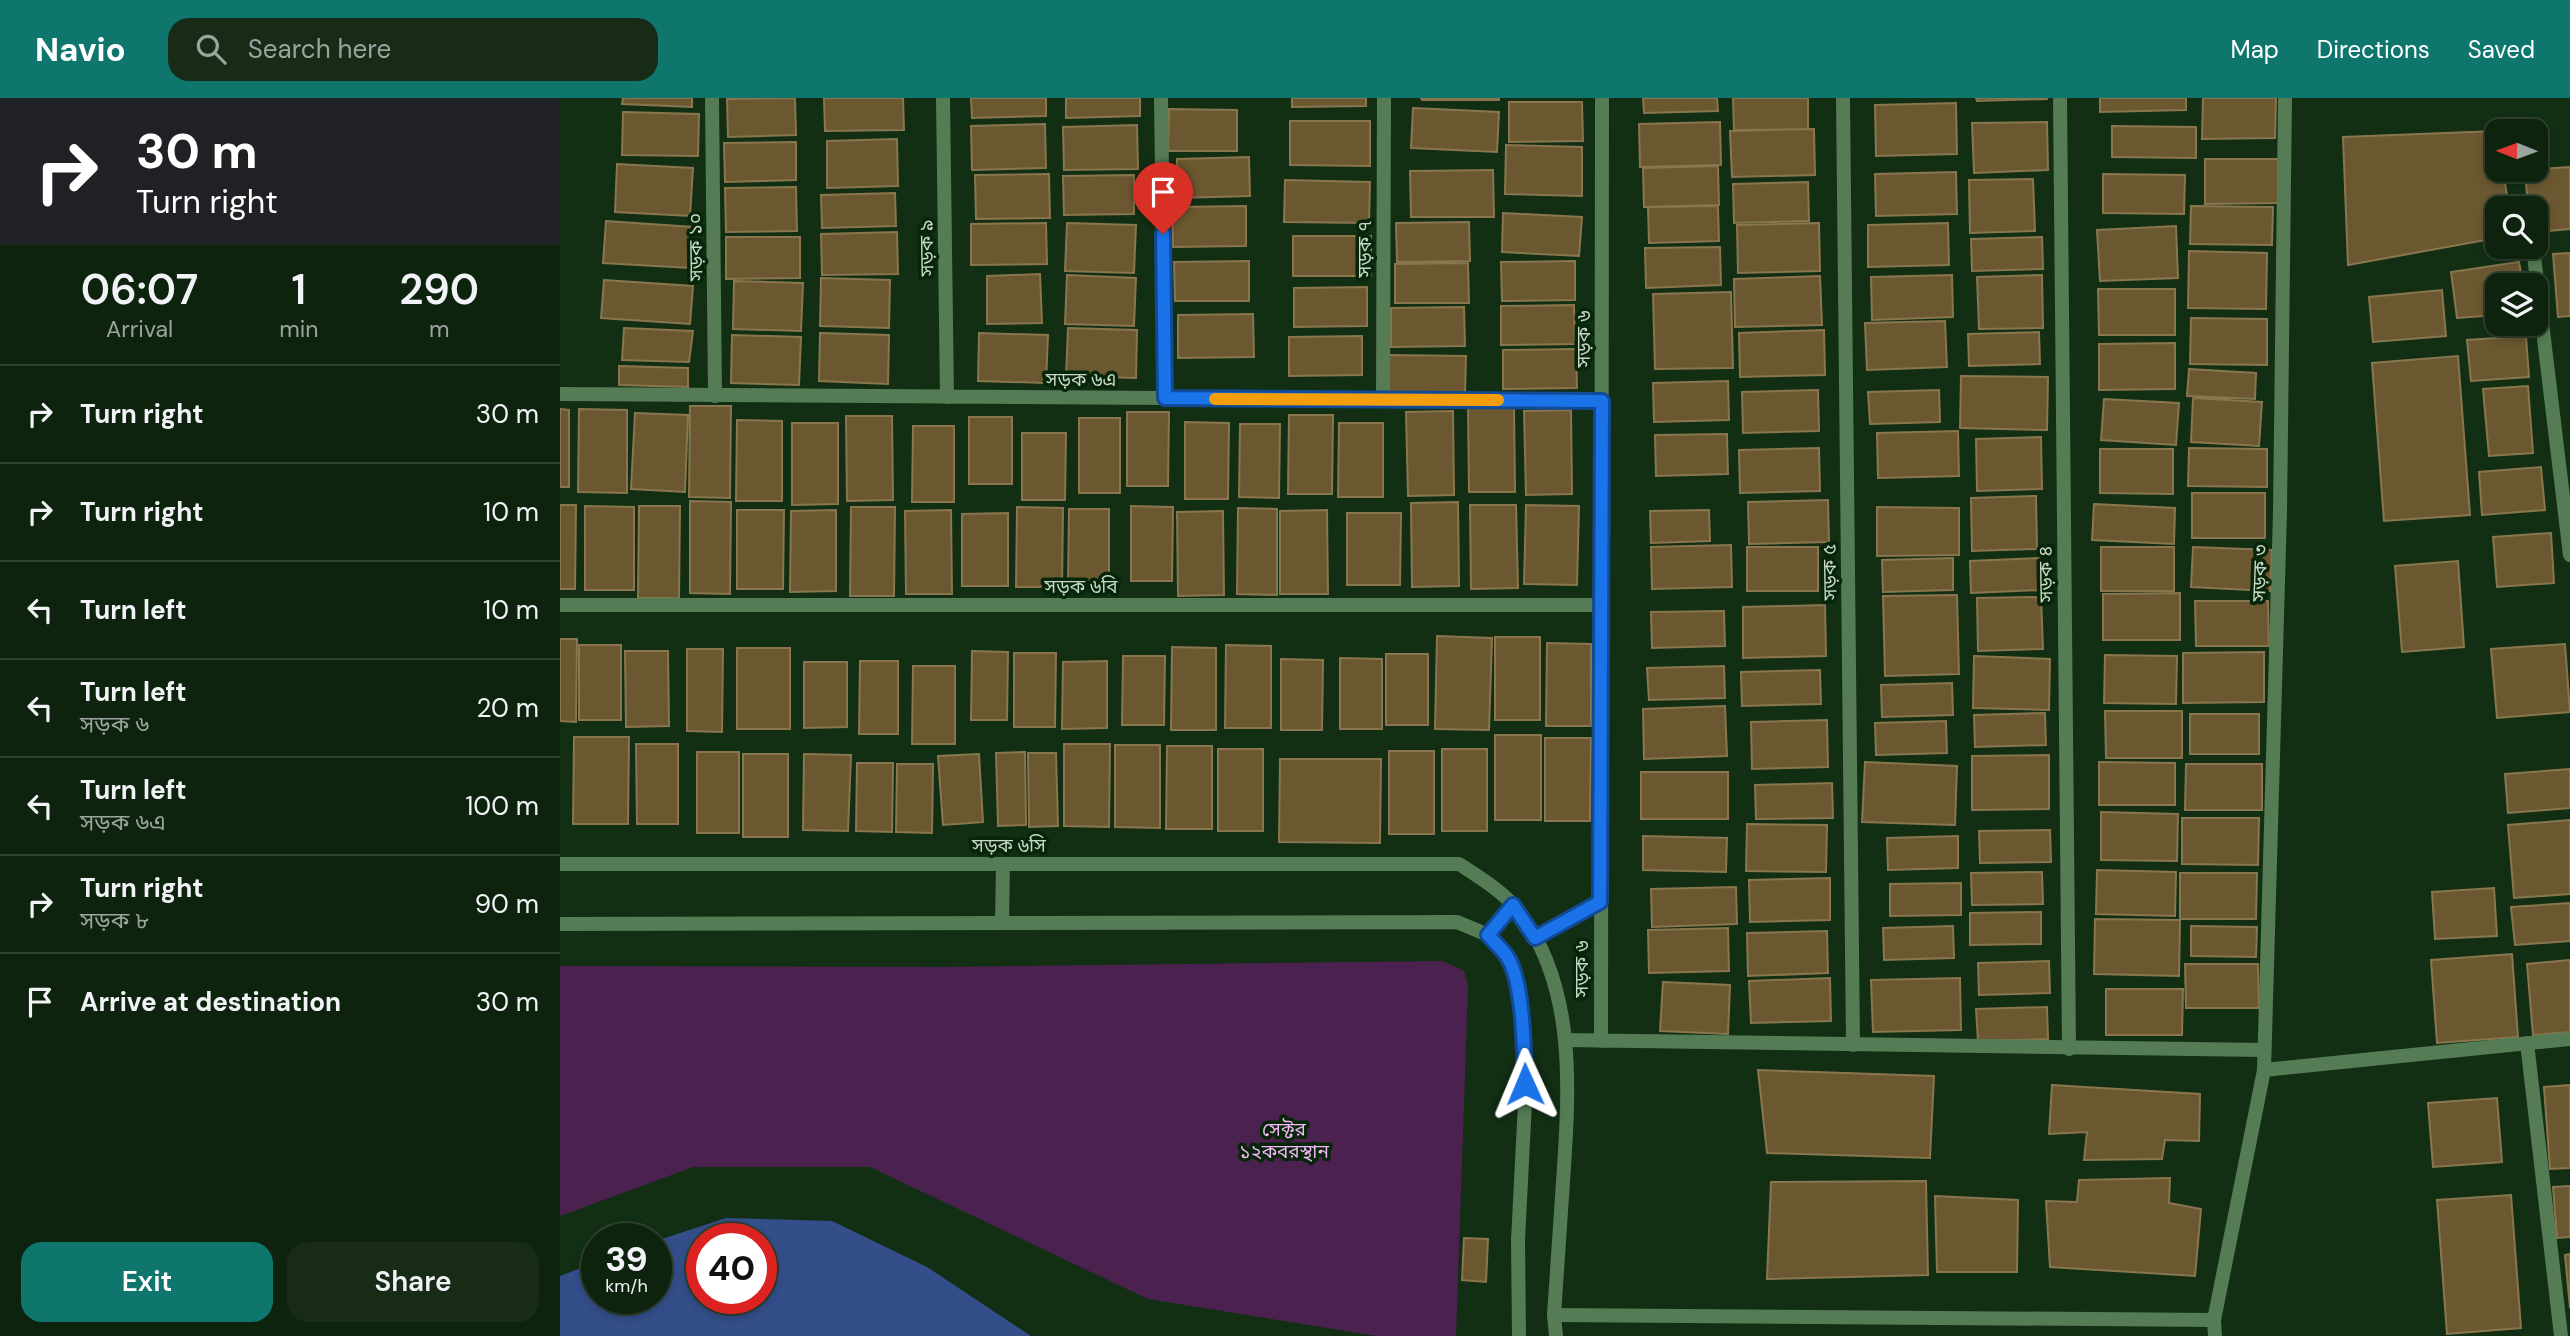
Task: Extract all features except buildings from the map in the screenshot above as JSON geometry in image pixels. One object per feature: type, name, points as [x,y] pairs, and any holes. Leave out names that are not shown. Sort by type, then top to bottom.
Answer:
[{"type":"street","name":"সড়ক ১০","points":[[712,98],[715,396]]},
{"type":"street","name":"সড়ক ৯","points":[[943,98],[947,397]]},
{"type":"street","points":[[1161,98],[1165,398]]},
{"type":"street","name":"সড়ক ৭","points":[[1383,400],[1384,98]]},
{"type":"street","name":"সড়ক ৬","points":[[1601,1041],[1602,98]]},
{"type":"street","name":"সড়ক ৫","points":[[1843,98],[1853,1045]]},
{"type":"street","name":"সড়ক ৪","points":[[2060,98],[2069,1049]]},
{"type":"street","name":"সড়ক ৩","points":[[2215,1336],[2214,1320],[2263,1070],[2280,512],[2285,98]]},
{"type":"street","points":[[2534,259],[2570,555]]},
{"type":"street","name":"সড়ক ৬এ","points":[[560,394],[1602,401]]},
{"type":"street","name":"সড়ক ৬বি","points":[[560,605],[1603,605]]},
{"type":"street","name":"সড়ক ৬সি","points":[[560,864],[1459,864],[1497,888],[1513,905]]},
{"type":"street","points":[[1002,923],[1003,864]]},
{"type":"street","points":[[1535,938],[1600,902]]},
{"type":"street","points":[[1488,935],[1513,905],[1544,951],[1558,993],[1565,1041],[1566,1126],[1554,1315],[1556,1336]]},
{"type":"street","points":[[560,924],[1457,922],[1488,935],[1508,957],[1519,992],[1524,1045],[1525,1115],[1518,1240],[1519,1336]]},
{"type":"street","points":[[2263,1070],[2570,1039]]},
{"type":"street","points":[[1565,1041],[2264,1050]]},
{"type":"street","points":[[2527,1043],[2561,1336]]},
{"type":"street","points":[[1554,1315],[2214,1320]]},
{"type":"green space","name":"সেক্টর ১২কবরস্থান","points":[[1443,961],[1464,971],[1468,986],[1456,1336],[1377,1336],[1148,1299],[870,1167],[693,1167],[560,1216],[560,966],[943,967]]},
{"type":"water","points":[[726,1218],[832,1221],[927,1267],[1031,1336],[560,1336],[560,1276],[581,1268],[581,1314],[672,1314],[672,1236],[686,1231],[686,1314],[777,1314],[777,1223],[711,1223]]},
{"type":"slow traffic","points":[[1215,399],[1498,400]]},
{"type":"route","points":[[1163,234],[1165,398],[1602,401],[1600,902],[1535,938],[1513,905],[1488,935],[1508,957],[1519,992],[1525,1084]]}]
